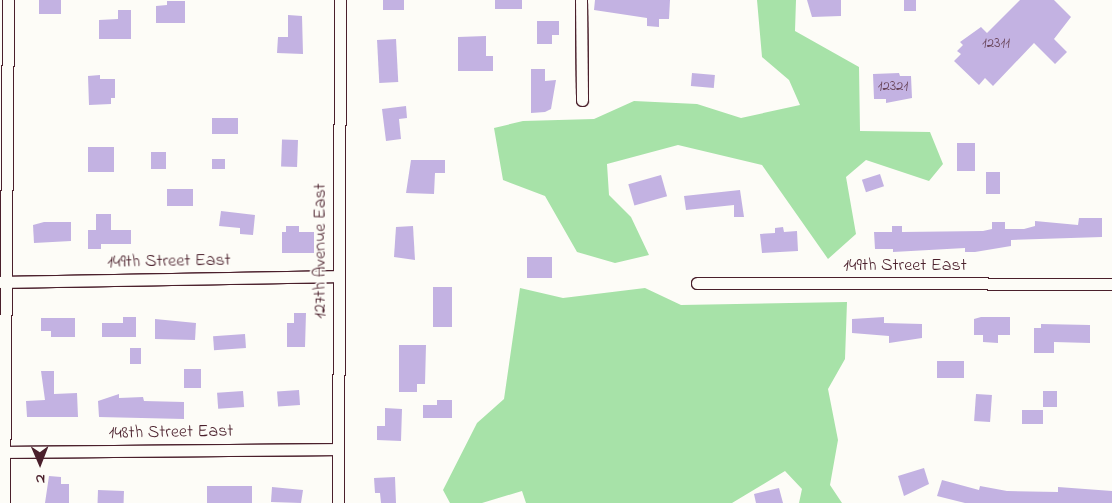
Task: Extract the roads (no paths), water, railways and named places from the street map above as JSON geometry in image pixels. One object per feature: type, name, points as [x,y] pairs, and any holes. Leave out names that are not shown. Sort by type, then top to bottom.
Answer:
[{"type":"street","points":[[4,503],[3,282],[8,0]]},
{"type":"street","name":"127th Avenue East","points":[[338,503],[340,0]]},
{"type":"street","points":[[581,0],[582,100]]},
{"type":"street","name":"149th Street East","points":[[3,282],[339,276]]},
{"type":"street","name":"149th Street East","points":[[698,283],[1112,284]]},
{"type":"street","name":"148th Street East","points":[[4,452],[338,449]]}]
